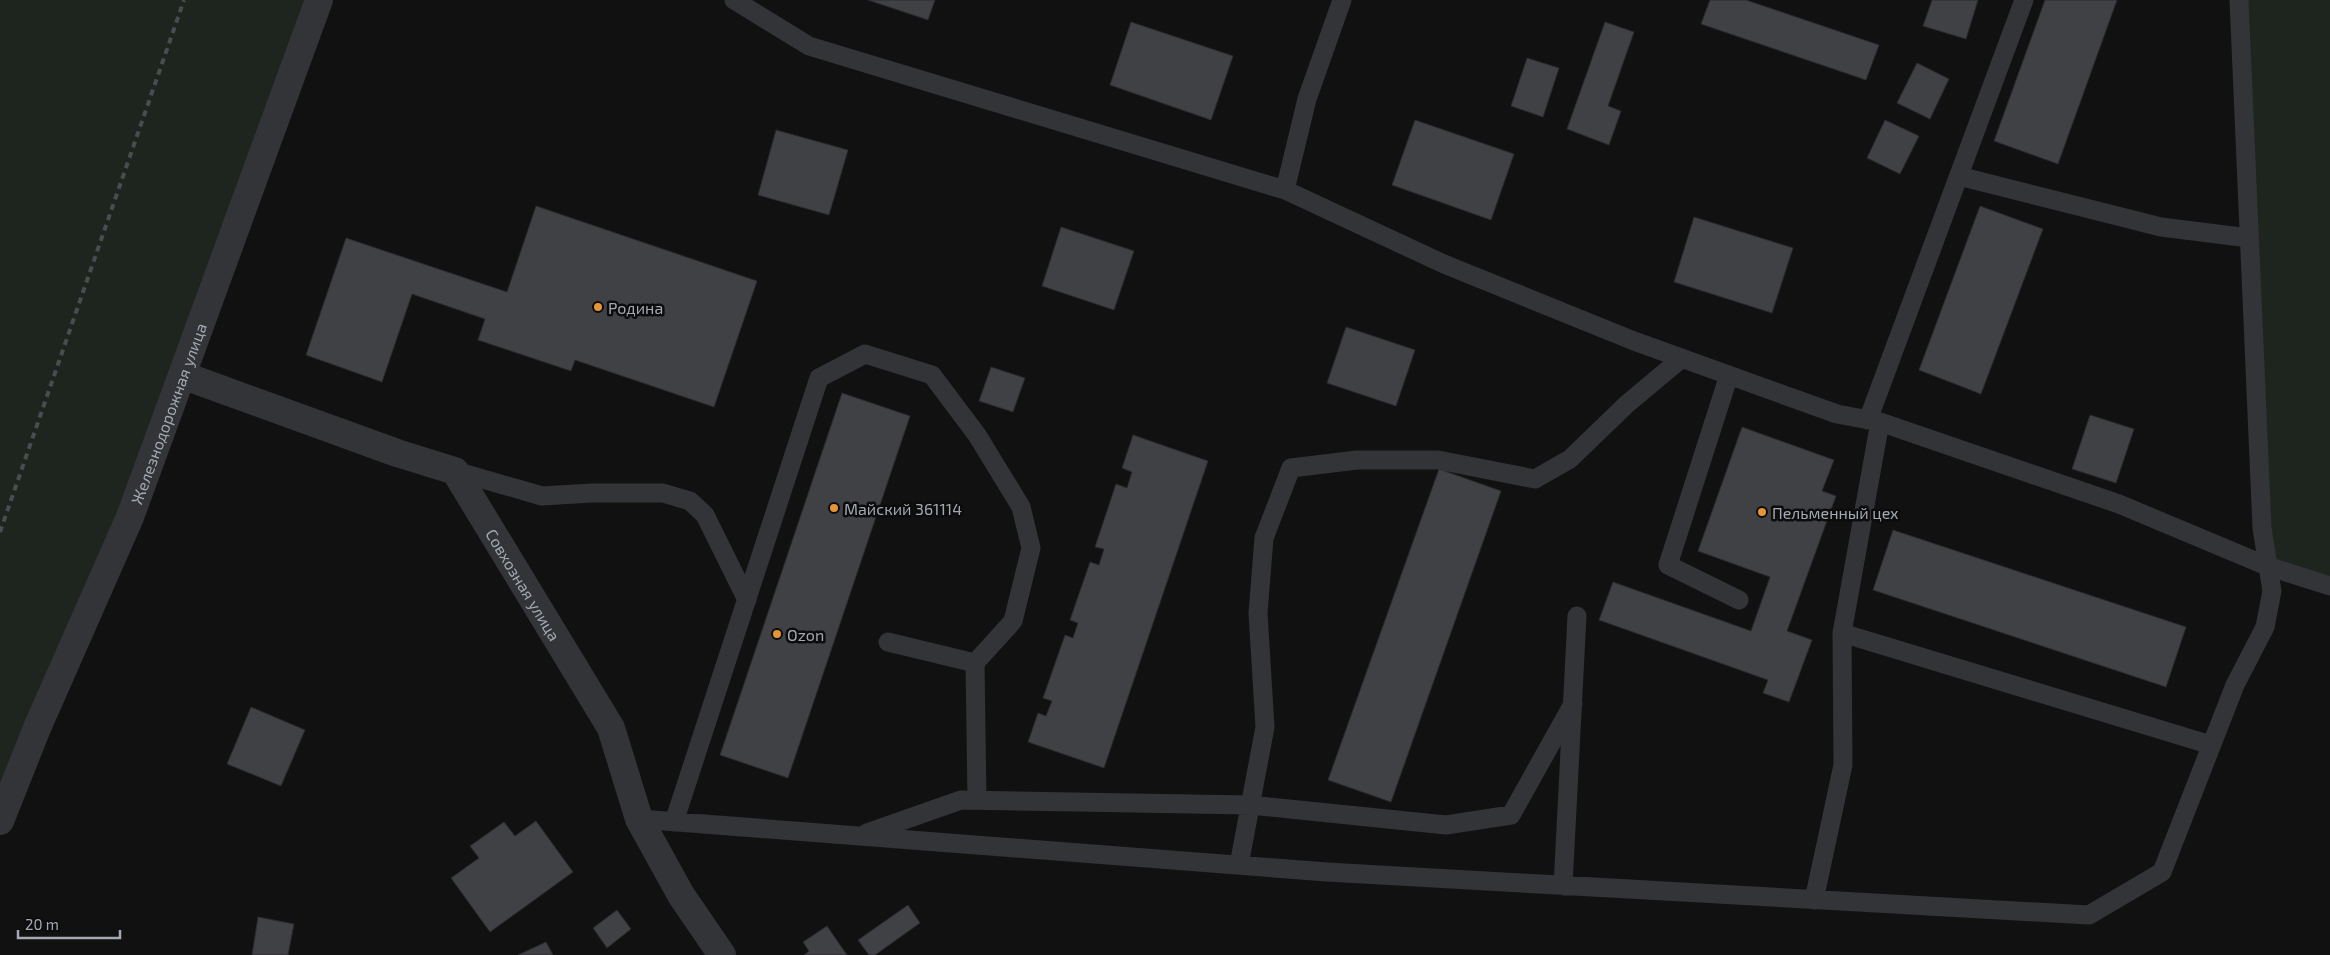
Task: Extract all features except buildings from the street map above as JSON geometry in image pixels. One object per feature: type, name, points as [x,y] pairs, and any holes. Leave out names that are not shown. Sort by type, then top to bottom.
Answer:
[{"type":"street","name":"Железнодорожная улица","points":[[0,821],[38,728],[130,517],[319,0]]},
{"type":"street","points":[[182,375],[396,453],[454,471]]},
{"type":"street","name":"Совхозная улица","points":[[454,471],[611,728],[639,820],[681,895],[722,955]]},
{"type":"lane","points":[[734,0],[808,46],[1285,190],[1444,264],[1634,341],[1837,414],[1874,421],[2120,504],[2267,566],[2330,586]]},
{"type":"lane","points":[[1285,190],[1307,99],[1342,0]]},
{"type":"lane","points":[[1814,900],[1842,765],[1842,633],[1874,421],[1958,176],[2024,0]]},
{"type":"lane","points":[[639,820],[1239,865],[1563,886],[2089,916],[2162,872],[2235,685],[2265,627],[2272,591],[2262,528],[2239,0]]},
{"type":"lane","points":[[1958,176],[2161,227],[2249,238]]},
{"type":"lane","points":[[674,822],[819,378],[865,354],[932,374],[977,435],[1021,507],[1031,548],[1014,621],[975,663],[978,800]]},
{"type":"lane","points":[[1239,865],[1265,727],[1258,614],[1264,538],[1291,468],[1357,460],[1438,460],[1535,479],[1570,459],[1627,404],[1682,358]]},
{"type":"lane","points":[[1729,375],[1668,565],[1739,600]]},
{"type":"lane","points":[[454,471],[542,496],[592,493],[664,493],[690,501],[705,515],[747,600]]},
{"type":"lane","points":[[1563,886],[1577,616]]},
{"type":"lane","points":[[1842,633],[2212,745]]},
{"type":"lane","points":[[888,642],[975,663]]},
{"type":"lane","points":[[858,836],[961,800],[1250,805],[1446,825],[1511,816],[1572,704]]},
{"type":"shaded area","points":[[0,0],[319,0],[0,821]]},
{"type":"shaded area","points":[[2239,0],[2330,0],[2330,586],[2267,566]]},
{"type":"railway","points":[[0,532],[184,0]]},
{"type":"place","name":"Родина","points":[[598,307]]},
{"type":"place","name":"Майский 361114","points":[[834,508]]},
{"type":"place","name":"Пельменный цех","points":[[1762,512]]},
{"type":"place","name":"Ozon","points":[[777,634]]}]
